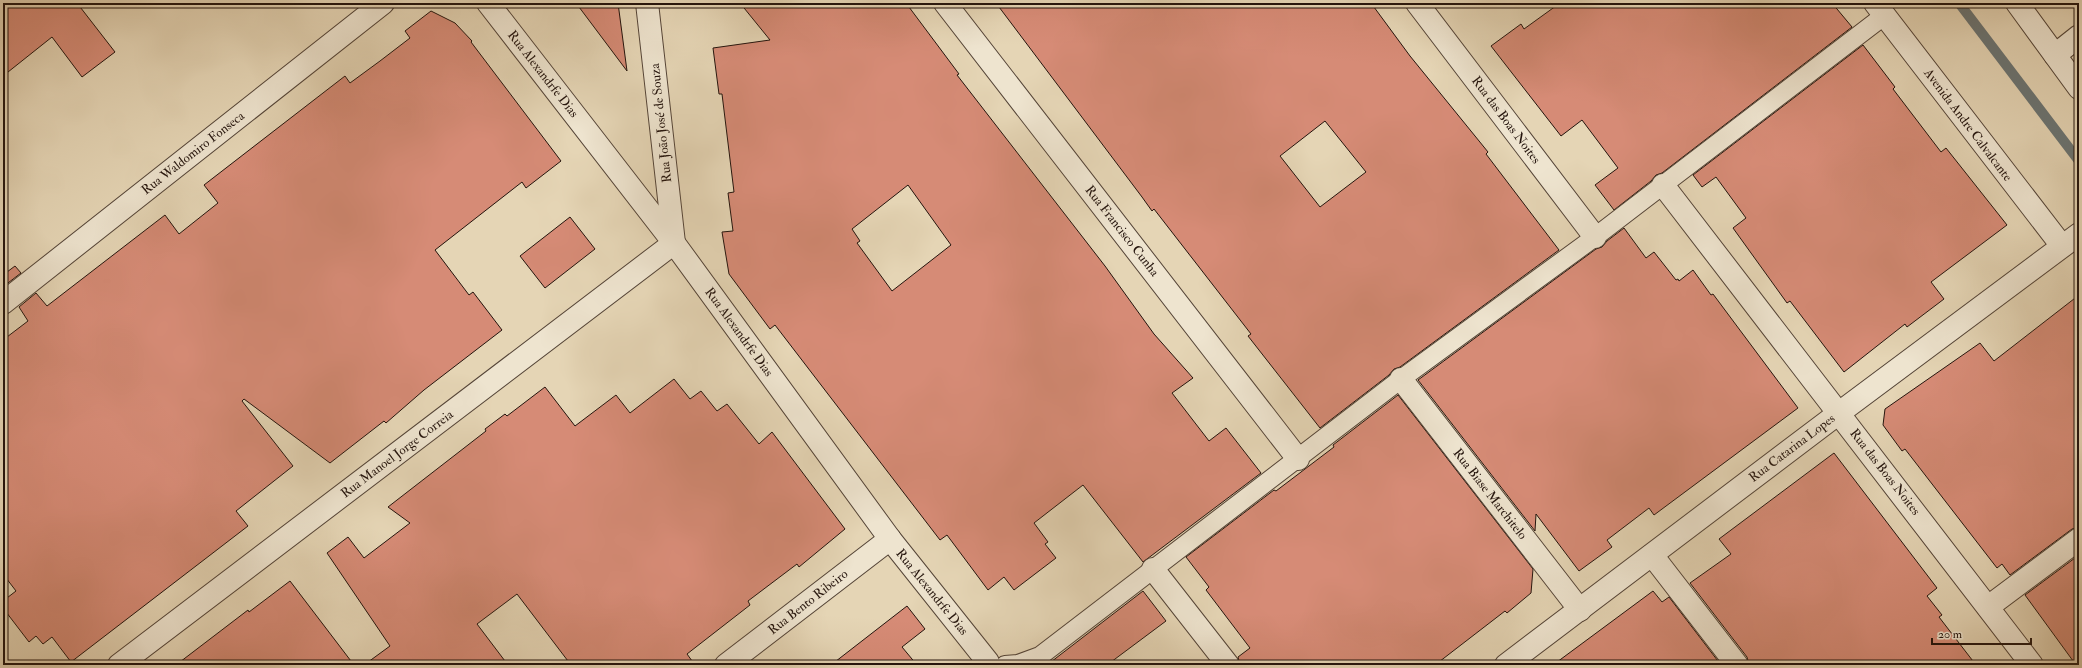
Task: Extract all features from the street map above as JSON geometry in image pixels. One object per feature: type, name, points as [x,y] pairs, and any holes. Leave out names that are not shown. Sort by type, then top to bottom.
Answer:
[{"type":"street","name":"Rua Waldomiro Fonseca","points":[[3,302],[383,3]]},
{"type":"street","name":"Rua Alexandrfe Dias","points":[[488,3],[674,243],[890,539],[998,664]]},
{"type":"street","name":"Rua João José de Souza","points":[[648,3],[674,243]]},
{"type":"street","name":"Rua Francisco Cunha","points":[[945,3],[1298,459]]},
{"type":"street","name":"Rua das Boas Noites","points":[[1417,3],[1595,237]]},
{"type":"street","points":[[2017,3],[2079,88]]},
{"type":"street","name":"Avenida Andre Calvalcante","points":[[1880,9],[2070,240]]},
{"type":"street","points":[[2055,56],[2079,36]]},
{"type":"street","name":"Rua das Boas Noites","points":[[1663,185],[2032,665]]},
{"type":"street","name":"Rua Catarina Lopes","points":[[1506,665],[2070,240]]},
{"type":"street","name":"Rua Manoel Jorge Correia","points":[[119,665],[674,243]]},
{"type":"street","name":"Rua Biase Marchitelo","points":[[1401,379],[1580,610]]},
{"type":"street","name":"Rua Bento Ribeiro","points":[[726,665],[890,539]]},
{"type":"street","points":[[1988,607],[2079,540]]},
{"type":"street","points":[[1652,555],[1737,665]]},
{"type":"street","points":[[1153,569],[1228,665]]},
{"type":"lane","points":[[998,664],[1018,664],[1040,656],[1401,379],[1595,237],[1663,185],[1880,9]]},
{"type":"building","points":[[3,3],[77,3],[115,52],[82,77],[52,37],[3,76]]},
{"type":"building","points":[[576,3],[618,3],[627,71]]},
{"type":"building","points":[[740,3],[906,3],[959,74],[957,75],[1105,266],[1154,334],[1193,378],[1172,393],[1209,441],[1226,428],[1261,473],[1143,562],[1083,485],[1034,523],[1048,542],[1045,544],[1056,558],[1014,590],[1004,577],[988,590],[947,535],[940,540],[775,325],[770,329],[729,274],[722,232],[733,231],[728,193],[734,192],[722,94],[719,94],[713,48],[770,40]],"holes":[[[908,185],[951,245],[892,291],[857,243],[860,241],[852,229]]]},
{"type":"building","points":[[996,3],[1371,3],[1410,56],[1488,152],[1486,154],[1559,250],[1400,367],[1394,369],[1389,375],[1320,428],[1248,336],[1251,334],[1154,209],[1152,211]],"holes":[[[1325,121],[1366,172],[1320,207],[1280,156]]]},
{"type":"building","points":[[1560,3],[1832,3],[1852,27],[1662,173],[1656,175],[1651,181],[1614,210],[1595,185],[1618,168],[1582,120],[1561,136],[1491,46],[1521,24],[1524,29]]},
{"type":"building","points":[[431,11],[455,23],[472,41],[471,42],[561,161],[526,188],[522,182],[435,250],[469,295],[473,292],[502,330],[424,390],[386,423],[384,421],[330,463],[244,399],[242,401],[293,466],[236,511],[248,526],[71,662],[52,637],[43,644],[36,636],[29,642],[3,608],[3,601],[16,591],[3,574],[3,340],[28,321],[19,307],[36,293],[47,306],[165,215],[179,234],[218,203],[204,185],[345,76],[350,83],[380,61],[410,38],[405,31]]},
{"type":"building","points":[[1863,45],[1895,87],[1893,89],[1941,152],[1946,148],[2007,225],[1931,282],[1944,299],[1907,327],[1905,324],[1844,372],[1790,301],[1787,303],[1733,228],[1746,218],[1716,177],[1702,187],[1693,175]]},
{"type":"building","points":[[570,217],[595,249],[545,288],[520,256]]},
{"type":"building","points":[[1624,228],[1646,258],[1654,252],[1676,280],[1678,279],[1679,281],[1693,270],[1711,295],[1713,294],[1798,408],[1654,515],[1649,508],[1607,540],[1612,547],[1579,571],[1536,514],[1535,531],[1418,380],[1596,249],[1602,247],[1607,241]]},
{"type":"building","points":[[15,266],[21,273],[4,286],[3,275]]},
{"type":"building","points":[[2079,295],[2079,527],[2072,529],[2010,575],[2002,564],[1997,568],[1905,449],[1902,451],[1883,425],[1885,409],[1980,343],[1994,361]]},
{"type":"building","points":[[674,379],[690,399],[701,391],[717,411],[727,404],[759,444],[772,432],[845,529],[799,567],[797,564],[748,601],[750,605],[687,654],[695,665],[571,665],[517,594],[477,624],[508,665],[364,665],[390,646],[327,553],[348,537],[364,558],[410,523],[388,507],[486,431],[485,429],[505,414],[507,416],[545,387],[575,426],[616,395],[630,413]]},
{"type":"building","points":[[1398,395],[1533,569],[1531,593],[1507,613],[1505,611],[1435,665],[1240,665],[1238,657],[1250,648],[1206,590],[1209,587],[1186,557],[1274,490],[1276,491],[1334,447],[1333,445]]},
{"type":"building","points":[[1834,453],[1937,588],[1927,596],[1942,615],[1939,617],[1976,665],[1749,665],[1747,657],[1690,583],[1731,554],[1719,539]]},
{"type":"building","points":[[2079,555],[2079,665],[2076,665],[2025,595]]},
{"type":"building","points":[[290,581],[354,665],[176,665],[248,610],[249,612]]},
{"type":"building","points":[[1143,591],[1166,621],[1107,665],[1047,665]]},
{"type":"building","points":[[1653,591],[1662,602],[1669,597],[1721,665],[1553,665]]},
{"type":"building","points":[[907,606],[925,629],[902,647],[917,665],[831,665]]},
{"type":"waterway","points":[[1959,3],[2079,161]]}]
